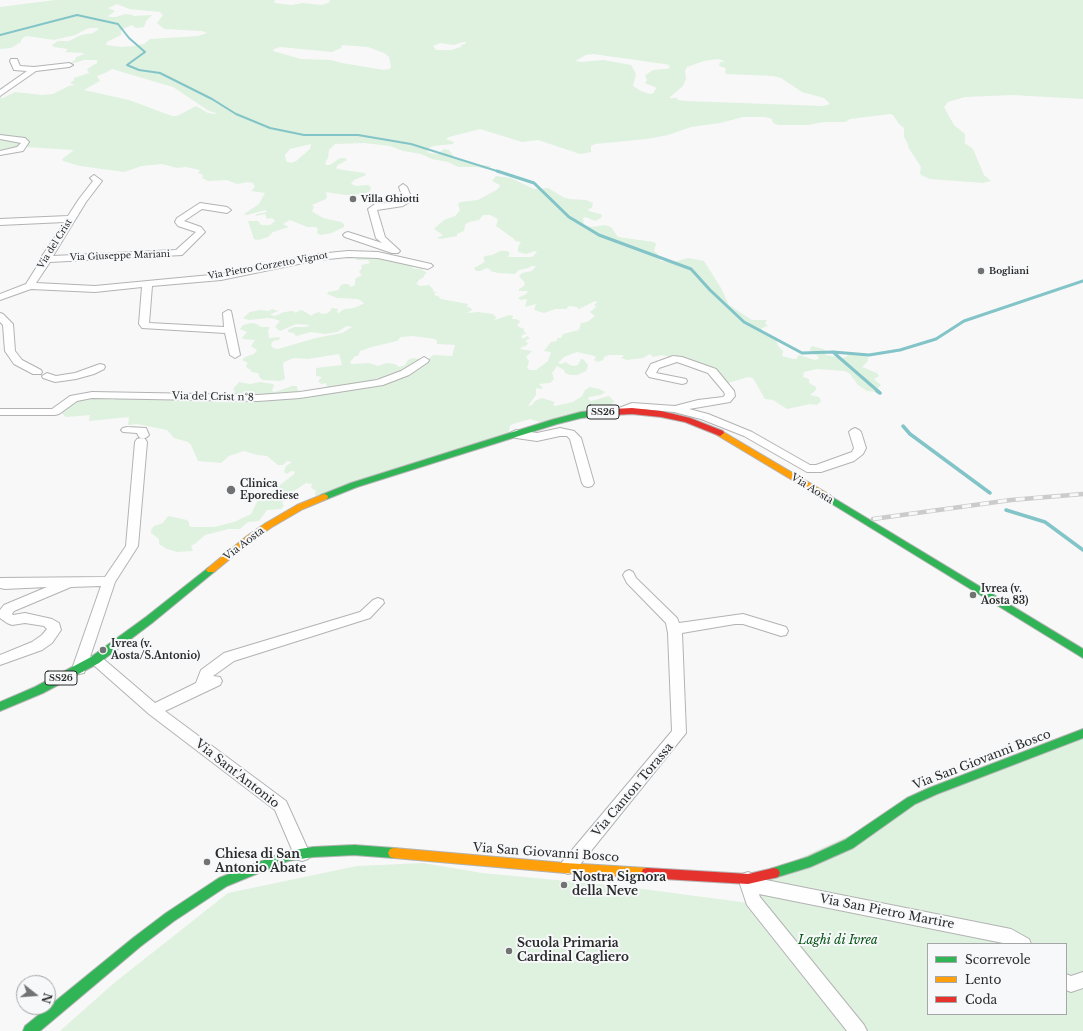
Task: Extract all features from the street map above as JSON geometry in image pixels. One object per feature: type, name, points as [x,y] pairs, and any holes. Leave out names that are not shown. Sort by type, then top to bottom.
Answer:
[{"type":"main road","name":"Via Aosta","points":[[0,707],[39,690],[94,660],[143,624],[250,538],[300,507],[354,485],[516,434],[581,415],[620,411],[644,412],[676,417],[700,424],[718,432],[1083,654]]},
{"type":"main road","name":"Via San Giovanni Bosco","points":[[30,1031],[170,916],[223,882],[287,856],[354,850],[748,881],[810,862],[849,844],[911,801],[933,790],[1083,733]]},
{"type":"street","points":[[14,61],[17,68],[34,69],[70,65]]},
{"type":"street","points":[[0,94],[34,69]]},
{"type":"street","points":[[0,137],[22,140],[25,142],[20,149],[0,153]]},
{"type":"street","name":"Via del Crist","points":[[30,286],[92,186],[98,181],[94,178]]},
{"type":"street","points":[[391,254],[381,238],[372,209],[378,206],[400,204],[406,201],[408,199],[404,187]]},
{"type":"street","name":"Via Giuseppe Mariani","points":[[46,259],[179,253],[201,232],[198,228],[180,224],[180,220],[200,206],[228,210]]},
{"type":"street","points":[[0,222],[71,219]]},
{"type":"street","name":"Via Pietro Corzetto Vignot","points":[[348,235],[391,254],[428,266]]},
{"type":"street","name":"Via Pietro Corzetto Vignot","points":[[30,286],[95,289],[221,276],[332,255],[391,254]]},
{"type":"street","points":[[147,283],[144,324],[146,326],[229,330]]},
{"type":"street","points":[[0,297],[30,286]]},
{"type":"street","points":[[228,313],[229,330],[235,354]]},
{"type":"street","points":[[0,316],[8,324],[10,351],[18,362],[37,372]]},
{"type":"street","points":[[674,409],[698,403],[726,400],[730,396],[729,391],[712,371],[678,359],[673,359],[655,366],[651,372],[653,375],[682,381]]},
{"type":"street","name":"Via del Crist n°8","points":[[0,412],[56,412],[74,398],[92,395],[258,398],[300,395],[386,380],[405,373],[424,360]]},
{"type":"street","points":[[48,376],[54,379],[76,376],[100,367]]},
{"type":"street","points":[[620,411],[632,406],[674,409],[704,416],[748,434],[807,468],[817,469],[850,458],[857,454],[860,448],[855,432]]},
{"type":"street","points":[[79,669],[109,581],[132,546],[143,432],[142,430],[127,430]]},
{"type":"street","name":"Via Aosta","points":[[516,434],[537,437],[560,432],[570,433],[575,438],[588,484]]},
{"type":"street","name":"Via Canton Torassa","points":[[568,867],[679,733],[675,633],[672,621],[631,580],[629,575]]},
{"type":"street","points":[[0,583],[109,581]]},
{"type":"street","points":[[0,660],[37,646],[47,639],[54,630],[54,626],[46,622],[24,618],[12,620],[6,617],[6,613],[9,608],[74,582]]},
{"type":"street","points":[[197,689],[201,686],[206,674],[229,657],[327,628],[365,615],[378,603]]},
{"type":"street","points":[[675,633],[679,628],[735,619],[743,619],[781,631]]},
{"type":"street","name":"Via Sant'Antonio","points":[[94,660],[154,710],[281,806],[302,854]]},
{"type":"street","points":[[154,710],[214,681]]},
{"type":"street","points":[[748,881],[753,900],[858,1031]]},
{"type":"street","name":"Via San Pietro Martire","points":[[748,881],[1011,937],[1021,943]]},
{"type":"street","points":[[1067,982],[1071,984],[1083,980]]},
{"type":"green space","points":[[55,0],[276,0],[274,1],[275,3],[291,5],[303,3],[322,5],[330,2],[329,0],[1083,0],[1083,99],[1012,95],[965,97],[948,102],[944,107],[954,125],[965,134],[965,143],[973,149],[984,175],[991,181],[983,183],[930,179],[921,175],[921,167],[908,147],[904,137],[904,128],[899,124],[893,115],[890,114],[850,119],[845,122],[824,122],[808,125],[778,125],[773,123],[772,119],[765,117],[743,117],[720,123],[691,127],[668,135],[647,139],[595,144],[591,146],[591,152],[580,154],[538,140],[522,142],[480,129],[449,137],[446,139],[454,142],[453,144],[433,146],[427,151],[429,153],[437,154],[444,149],[449,150],[455,158],[491,166],[487,169],[477,167],[458,167],[448,162],[432,159],[421,154],[403,151],[390,146],[364,143],[335,144],[329,150],[328,158],[325,163],[326,165],[330,165],[340,158],[345,158],[347,160],[338,165],[336,168],[365,173],[366,175],[354,180],[351,184],[357,186],[368,185],[371,187],[370,191],[364,194],[345,195],[326,192],[326,199],[312,205],[314,207],[313,212],[323,218],[341,222],[344,224],[344,227],[332,233],[320,235],[317,233],[318,229],[316,227],[307,227],[290,220],[283,224],[289,227],[273,232],[268,237],[258,240],[254,239],[248,221],[258,221],[261,225],[270,225],[275,221],[272,218],[267,219],[265,214],[255,216],[257,214],[267,212],[266,210],[247,215],[244,214],[259,204],[265,193],[251,191],[255,187],[253,183],[248,182],[237,184],[227,180],[208,181],[202,178],[203,175],[198,173],[200,170],[186,167],[177,168],[162,164],[142,166],[124,172],[80,166],[63,161],[62,159],[74,150],[26,147],[0,152],[0,97],[3,98],[15,92],[42,95],[53,94],[69,86],[75,85],[70,83],[74,80],[74,78],[89,73],[87,69],[97,63],[97,60],[84,60],[71,64],[70,63],[75,60],[76,57],[84,54],[65,52],[68,49],[54,47],[52,45],[58,41],[69,41],[81,35],[93,33],[99,29],[89,28],[75,35],[54,40],[26,36],[21,40],[21,42],[11,48],[0,49],[0,7]],"holes":[[[117,4],[129,9],[160,12],[163,15],[157,23],[164,29],[202,31],[207,33],[198,36],[150,39],[144,44],[134,46],[121,47],[106,45],[107,42],[121,35],[121,31],[123,29],[132,25],[136,28],[144,27],[146,21],[152,15],[133,16],[125,14],[116,17],[109,17],[108,16],[115,11],[108,8]],[[466,42],[465,44],[461,45],[461,47],[451,50],[436,50],[433,46],[440,43],[454,45]],[[342,45],[368,47],[384,53],[389,57],[391,67],[384,70],[331,60],[301,59],[273,51],[274,49],[280,47],[332,52],[341,48]],[[593,54],[664,64],[669,65],[670,68],[653,70],[645,76],[647,80],[645,83],[657,88],[654,93],[650,94],[633,86],[636,74],[631,65],[603,60],[582,62],[575,61],[586,55]],[[718,59],[724,61],[720,62],[719,66],[726,68],[726,74],[773,76],[781,78],[802,92],[824,98],[830,104],[823,106],[686,101],[678,100],[677,98],[669,98],[683,86],[686,79],[685,71],[687,67],[704,61]],[[112,69],[173,87],[209,111],[216,113],[208,113],[196,106],[177,116],[172,116],[129,100],[84,90],[100,81],[97,76]],[[311,144],[310,149],[296,161],[291,163],[286,161],[285,155],[290,149]]]},
{"type":"green space","points":[[496,176],[511,178],[534,189],[548,188],[569,199],[586,200],[593,203],[592,208],[588,209],[589,211],[602,215],[601,218],[595,221],[586,217],[583,218],[584,225],[592,227],[605,225],[611,227],[618,237],[654,242],[656,244],[654,251],[657,253],[660,261],[673,262],[688,258],[704,261],[721,288],[729,305],[752,320],[767,320],[765,323],[768,326],[762,328],[761,331],[776,339],[778,346],[783,351],[782,356],[796,359],[799,355],[815,360],[818,359],[819,357],[810,351],[812,346],[823,349],[826,351],[826,355],[842,358],[846,357],[850,353],[865,355],[868,357],[868,361],[862,367],[877,373],[879,376],[874,379],[881,385],[877,392],[867,391],[858,385],[850,374],[845,371],[817,369],[804,372],[803,377],[809,379],[809,383],[816,387],[816,390],[810,395],[819,397],[821,401],[817,405],[810,404],[787,409],[773,400],[765,399],[753,378],[748,377],[728,383],[722,380],[716,371],[682,362],[678,357],[662,355],[653,357],[650,354],[643,358],[627,360],[621,358],[624,356],[622,355],[609,355],[598,362],[594,360],[596,357],[595,356],[577,352],[564,357],[558,363],[561,364],[566,362],[573,366],[578,365],[581,359],[583,359],[588,365],[586,371],[577,375],[570,375],[565,373],[564,370],[557,366],[552,373],[554,379],[550,383],[539,384],[543,388],[536,388],[536,395],[528,406],[542,398],[555,402],[553,405],[555,406],[573,402],[582,396],[585,390],[590,387],[605,392],[601,395],[589,397],[588,399],[591,401],[609,396],[615,402],[612,403],[612,405],[621,408],[580,412],[540,422],[530,419],[513,424],[510,426],[509,433],[505,435],[316,496],[316,491],[311,488],[312,484],[306,483],[294,491],[293,497],[282,503],[284,506],[281,509],[267,510],[259,521],[248,522],[240,529],[229,529],[205,535],[191,546],[193,551],[177,552],[167,549],[159,544],[159,539],[151,533],[151,530],[154,526],[163,523],[168,516],[187,520],[189,522],[189,526],[191,527],[214,527],[234,522],[251,514],[257,502],[295,473],[294,471],[287,474],[284,472],[286,466],[292,462],[287,461],[283,465],[278,465],[267,456],[244,451],[229,456],[221,463],[198,461],[191,445],[188,442],[174,438],[167,430],[137,424],[128,425],[129,417],[89,421],[90,415],[66,417],[60,411],[77,400],[105,397],[112,400],[125,397],[258,400],[298,397],[380,385],[395,380],[418,369],[433,355],[452,356],[455,345],[437,344],[435,339],[413,336],[401,337],[397,341],[360,351],[358,356],[355,356],[351,361],[350,363],[352,364],[369,363],[378,366],[387,363],[395,364],[399,367],[405,365],[408,360],[413,358],[420,359],[410,369],[390,376],[375,379],[373,382],[294,393],[258,396],[232,395],[235,391],[233,389],[239,382],[250,384],[260,382],[273,384],[272,391],[275,392],[292,386],[297,386],[297,389],[300,391],[327,387],[326,383],[321,384],[318,381],[322,377],[316,376],[316,368],[342,365],[339,354],[308,359],[294,358],[284,362],[285,379],[280,381],[263,380],[260,378],[258,373],[251,372],[246,365],[248,363],[242,360],[245,357],[254,354],[257,350],[251,346],[255,340],[242,338],[247,332],[240,329],[243,325],[252,323],[261,327],[270,328],[268,330],[269,338],[280,337],[279,340],[273,341],[271,345],[273,348],[278,349],[316,338],[342,333],[352,327],[347,326],[337,332],[325,334],[311,332],[296,336],[294,333],[288,332],[288,330],[294,327],[306,327],[310,325],[296,324],[280,331],[275,327],[280,321],[275,319],[268,318],[249,320],[243,318],[250,312],[260,310],[269,311],[272,309],[278,311],[271,314],[275,316],[284,312],[293,311],[296,313],[302,310],[312,316],[313,314],[319,312],[322,314],[328,313],[331,308],[338,309],[337,312],[339,313],[344,309],[354,308],[363,304],[364,303],[358,299],[337,298],[327,294],[328,292],[339,290],[340,286],[343,284],[348,284],[351,287],[355,285],[355,279],[362,275],[359,272],[362,268],[361,265],[370,263],[368,260],[357,260],[355,257],[348,256],[348,254],[377,255],[418,264],[411,268],[421,269],[427,273],[416,284],[420,286],[429,285],[433,291],[436,292],[434,295],[441,299],[468,304],[467,307],[471,308],[472,310],[467,313],[478,312],[493,314],[496,317],[495,320],[509,315],[513,316],[512,319],[520,321],[517,326],[524,329],[524,332],[527,333],[521,336],[523,339],[527,336],[530,338],[525,341],[528,343],[526,346],[520,349],[532,351],[526,357],[529,361],[527,368],[530,370],[536,370],[548,361],[551,352],[544,351],[551,342],[557,341],[557,338],[561,338],[563,334],[579,330],[581,323],[587,322],[595,316],[590,312],[596,307],[594,305],[597,302],[595,301],[579,309],[577,307],[569,306],[566,309],[555,309],[544,313],[534,310],[536,304],[525,307],[527,299],[521,300],[518,298],[526,294],[528,291],[519,291],[525,283],[519,276],[522,273],[532,271],[536,266],[519,270],[515,274],[498,273],[490,271],[491,270],[487,268],[476,271],[474,268],[485,261],[483,258],[485,256],[492,255],[500,251],[507,251],[510,253],[508,257],[532,257],[537,252],[535,251],[526,254],[518,252],[518,247],[521,242],[515,241],[496,226],[498,220],[490,215],[483,215],[479,220],[469,222],[465,225],[464,231],[457,234],[457,236],[440,239],[437,238],[443,235],[434,229],[444,220],[455,216],[460,210],[458,204],[460,202],[478,200],[498,189],[500,185],[492,181]]},
{"type":"green space","name":"Laghi di Ivrea","points":[[1083,728],[1083,1031],[60,1031],[114,983],[228,893],[357,866],[423,863],[482,873],[620,886],[749,903],[787,864]]},
{"type":"waterway","points":[[0,35],[77,15],[118,24],[129,38],[145,52],[127,65],[139,70],[160,73],[212,99],[236,114],[270,128],[304,135],[358,135],[411,144],[500,172]]},
{"type":"waterway","points":[[497,171],[534,183],[569,217],[599,235],[691,269],[710,290],[744,322],[802,353],[833,352],[869,355],[900,350],[936,339],[964,321],[1083,281]]},
{"type":"waterway","points":[[834,353],[879,392]]},
{"type":"waterway","points":[[903,426],[910,434],[990,493]]},
{"type":"waterway","points":[[1006,510],[1045,522],[1083,550]]},
{"type":"railway","points":[[873,519],[1011,500],[1083,494]]},
{"type":"traffic: fast","points":[[324,497],[354,485],[554,422],[581,415],[613,412]]},
{"type":"traffic: fast","points":[[827,497],[1083,654]]},
{"type":"traffic: fast","points":[[0,707],[39,690],[95,660],[149,620],[211,570]]},
{"type":"traffic: fast","points":[[774,873],[810,862],[849,844],[911,801],[933,791],[1083,733]]},
{"type":"traffic: fast","points":[[30,1031],[137,942],[170,917],[223,882],[287,856],[313,852],[354,850],[394,853]]},
{"type":"traffic: slow","points":[[720,433],[827,497]]},
{"type":"traffic: slow","points":[[211,570],[250,538],[269,525],[300,507],[324,497]]},
{"type":"traffic: slow","points":[[394,853],[565,868],[647,873]]},
{"type":"traffic: jam","points":[[613,412],[632,411],[661,414],[687,420],[720,433]]},
{"type":"traffic: jam","points":[[647,873],[748,879],[774,873]]},
{"type":"place","name":"Villa Ghiotti","points":[[353,199]]},
{"type":"place","name":"Bogliani","points":[[981,271]]},
{"type":"place","name":"Clinica Eporediese","points":[[231,490]]},
{"type":"place","name":"Ivrea (v. Aosta 83)","points":[[973,595]]},
{"type":"place","name":"Ivrea (v. Aosta/S.Antonio)","points":[[103,650]]},
{"type":"place","name":"Chiesa di San Antonio Abate","points":[[207,862]]},
{"type":"place","name":"Nostra Signora della Neve","points":[[564,885]]},
{"type":"place","name":"Scuola Primaria Cardinal Cagliero","points":[[509,951]]}]
